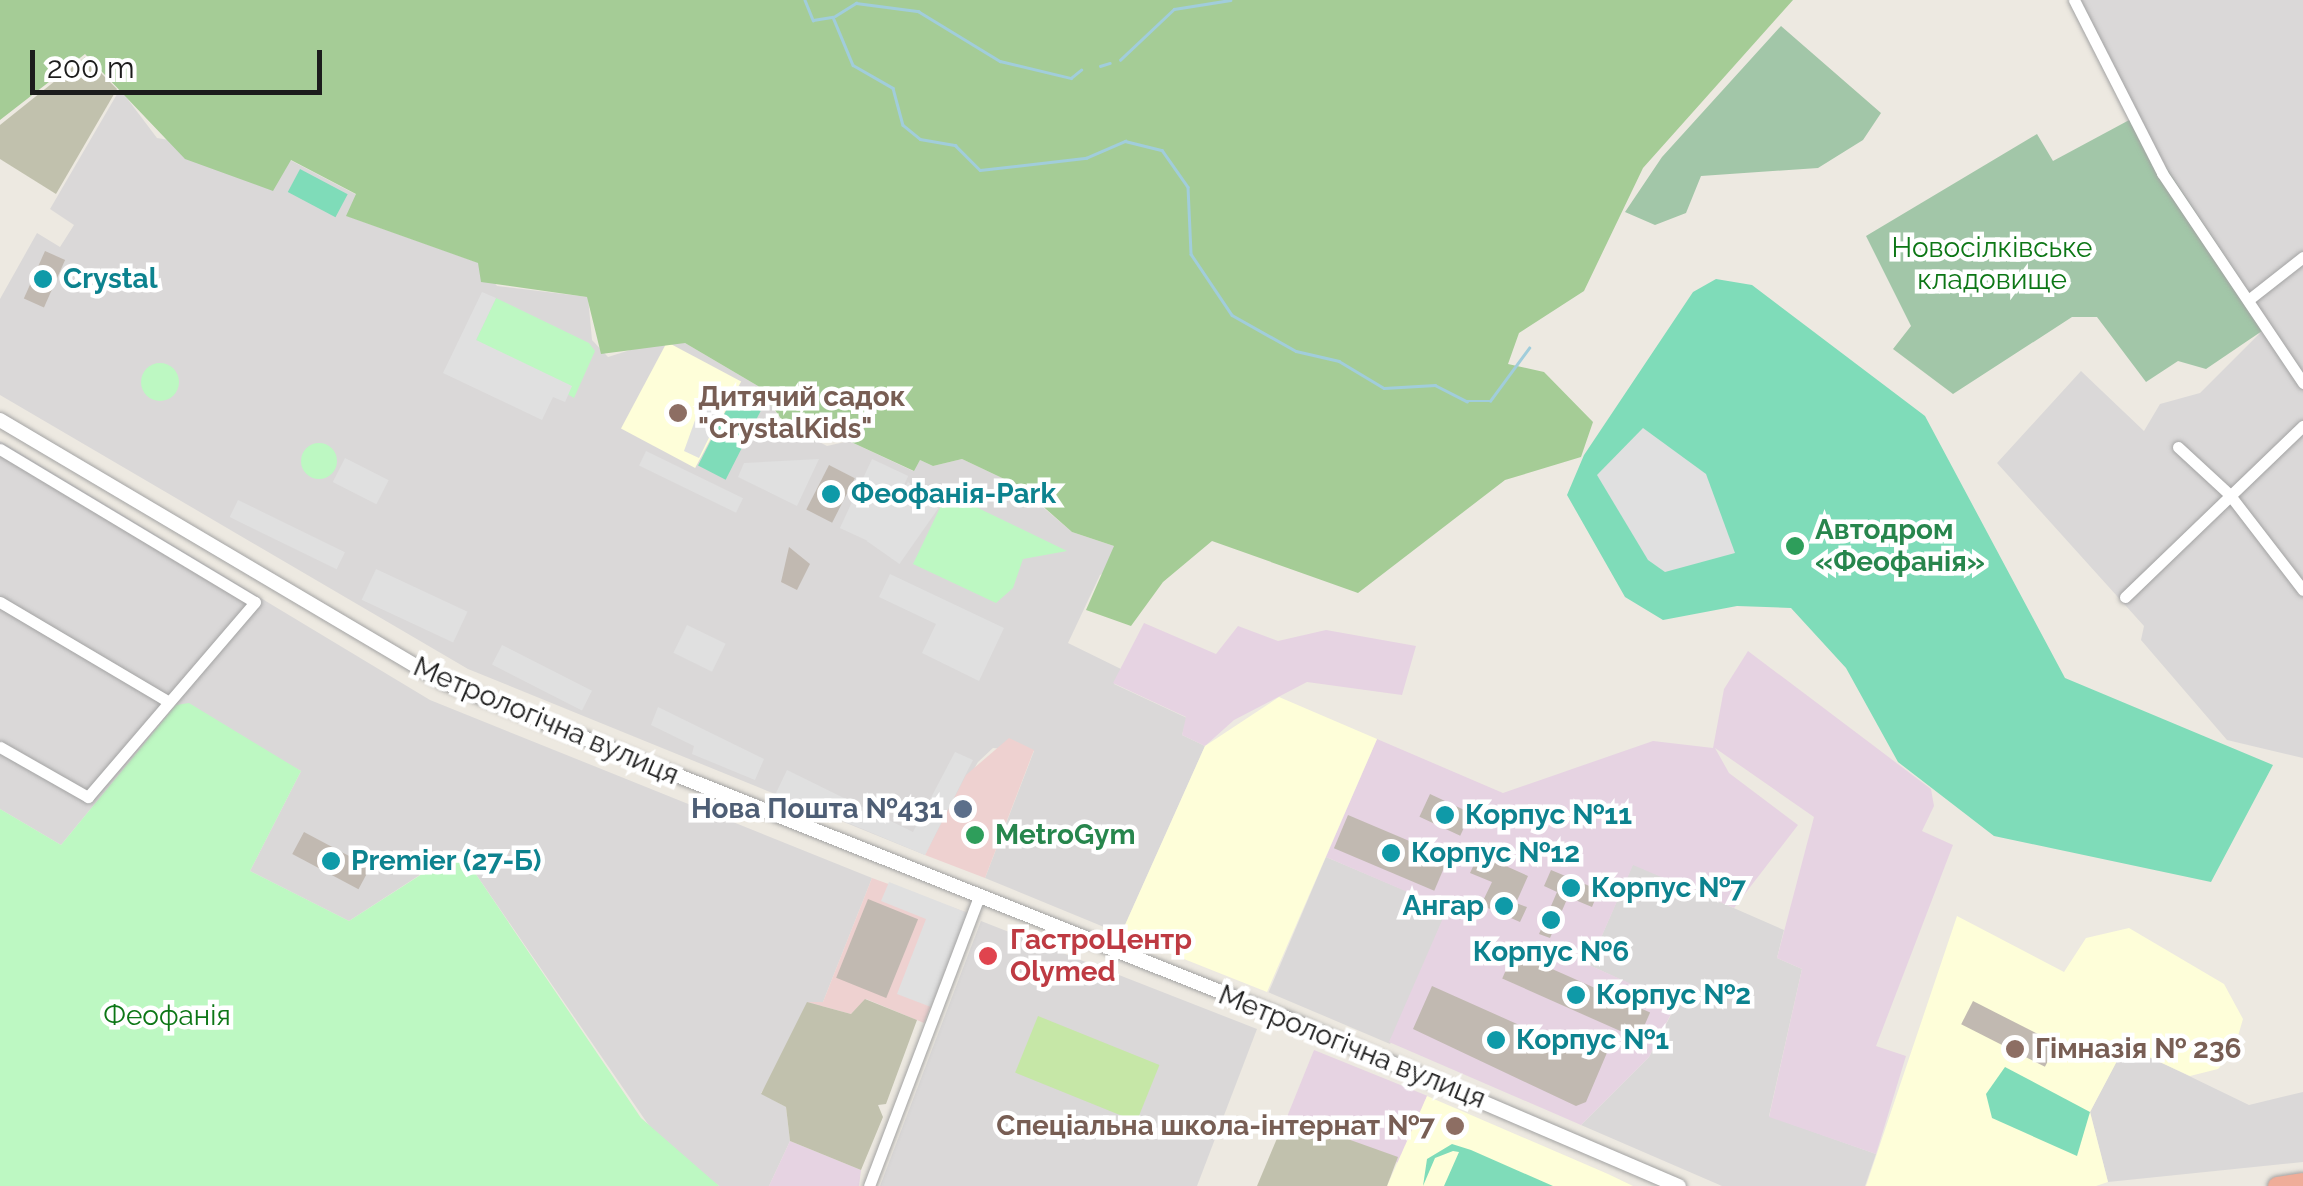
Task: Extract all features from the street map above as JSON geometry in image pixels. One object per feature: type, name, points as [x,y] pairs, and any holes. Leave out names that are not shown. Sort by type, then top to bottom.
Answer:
[{"type":"highway","points":[[2277,1186],[2303,1182]]},
{"type":"street","points":[[2074,0],[2162,173],[2252,297],[2262,332],[2303,383]]},
{"type":"street","points":[[2252,297],[2303,257]]},
{"type":"street","name":"Метрологічна вулиця","points":[[0,420],[443,682],[979,897],[1679,1186]]},
{"type":"street","points":[[2125,597],[2303,426]]},
{"type":"street","points":[[2178,446],[2228,494],[2303,590]]},
{"type":"street","points":[[0,449],[254,600],[90,795],[81,796],[0,747]]},
{"type":"street","points":[[0,602],[166,700]]},
{"type":"street","points":[[870,1186],[979,897]]},
{"type":"shaded area","points":[[2074,0],[2303,0],[2303,758],[2227,740],[2141,640],[2144,626],[1997,463],[2081,371],[2144,431],[2160,404],[2200,393],[2262,331],[2162,173]]},
{"type":"shaded area","points":[[85,57],[117,89],[56,194],[0,159],[0,125]]},
{"type":"shaded area","points":[[120,89],[157,138],[290,160],[357,195],[347,216],[479,263],[497,286],[588,297],[592,340],[608,357],[662,340],[685,343],[758,386],[783,423],[827,446],[849,441],[913,471],[920,460],[933,466],[962,459],[1017,485],[1072,532],[1114,546],[1110,570],[1100,575],[1068,643],[1121,669],[1114,684],[1187,718],[1182,735],[1205,746],[1121,934],[985,878],[1034,751],[993,748],[978,762],[925,855],[468,669],[0,395],[0,299],[37,233],[60,247],[74,225],[50,209]]},
{"type":"shaded area","points":[[482,292],[496,298],[476,340],[572,386],[565,402],[553,397],[542,420],[443,373]]},
{"type":"shaded area","name":"Дитячий садок \"CrystalKids\"","points":[[667,342],[741,381],[695,468],[621,429]]},
{"type":"shaded area","points":[[708,384],[730,395],[699,458],[684,451]]},
{"type":"shaded area","points":[[1643,428],[1706,474],[1735,553],[1665,572],[1648,560],[1597,475]]},
{"type":"shaded area","points":[[0,441],[430,700],[872,878],[823,1002],[761,1093],[786,1107],[790,1141],[769,1186],[719,1186],[661,1143],[473,870],[449,856],[349,921],[250,871],[301,771],[176,705],[61,845],[0,809]]},
{"type":"shaded area","points":[[646,451],[743,498],[736,513],[639,465]]},
{"type":"shaded area","points":[[345,458],[389,480],[376,504],[333,482]]},
{"type":"shaded area","points":[[819,459],[797,506],[738,477],[744,463]]},
{"type":"shaded area","points":[[872,459],[908,476],[876,545],[840,528]]},
{"type":"shaded area","points":[[908,482],[941,505],[899,564],[867,541]]},
{"type":"shaded area","points":[[238,500],[345,552],[337,569],[230,517]]},
{"type":"shaded area","points":[[376,569],[468,612],[453,642],[362,600]]},
{"type":"shaded area","points":[[890,574],[1004,628],[979,681],[922,653],[936,624],[879,597]]},
{"type":"shaded area","points":[[1144,623],[1216,654],[1238,626],[1278,641],[1326,630],[1416,646],[1402,695],[1307,682],[1234,720],[1205,746],[1182,735],[1186,717],[1113,683]]},
{"type":"shaded area","points":[[687,625],[726,644],[712,672],[673,653]]},
{"type":"shaded area","points":[[502,645],[592,691],[582,710],[492,665]]},
{"type":"shaded area","points":[[1748,651],[1931,789],[1934,806],[1922,831],[1953,845],[1876,1046],[1906,1056],[1876,1154],[1769,1117],[1802,969],[1777,958],[1814,817],[1715,748],[1729,773],[1798,825],[1734,908],[1633,865],[1589,965],[1676,1004],[1649,1057],[1581,1125],[1389,1042],[1447,909],[1326,857],[1377,739],[1503,793],[1653,741],[1713,748],[1724,689]]},
{"type":"shaded area","points":[[1279,697],[1377,739],[1267,992],[1121,934],[1205,746]]},
{"type":"shaded area","points":[[658,707],[764,759],[755,780],[692,754],[694,746],[651,725]]},
{"type":"shaded area","points":[[1009,738],[1034,750],[985,878],[925,855],[966,775]]},
{"type":"shaded area","points":[[955,752],[973,760],[925,855],[776,793],[787,770],[913,832]]},
{"type":"shaded area","points":[[1326,857],[1448,909],[1390,1044],[1269,992]]},
{"type":"shaded area","points":[[1633,864],[1784,930],[1777,958],[1802,969],[1769,1116],[1876,1154],[1865,1186],[1722,1186],[1581,1125],[1649,1057],[1676,1005],[1589,965]]},
{"type":"shaded area","points":[[872,878],[968,913],[924,1023],[866,999],[851,1014],[807,1002],[823,1002]]},
{"type":"shaded area","points":[[889,882],[968,913],[931,1007],[897,994],[926,919],[881,901]]},
{"type":"shaded area","name":"Гімназія № 236","points":[[1957,916],[2064,972],[2086,938],[2129,928],[2224,984],[2243,1019],[2233,1053],[2218,1069],[2190,1076],[2125,1046],[2090,1112],[2108,1182],[2096,1186],[1866,1186]]},
{"type":"shaded area","points":[[981,921],[1257,1029],[1197,1186],[880,1186]]},
{"type":"shaded area","points":[[865,999],[917,1020],[886,1104],[878,1105],[883,1117],[861,1170],[790,1141],[786,1107],[761,1094],[807,1002],[851,1014]]},
{"type":"shaded area","points":[[2125,1045],[2249,1105],[2303,1092],[2303,1162],[2108,1182],[2090,1112]]},
{"type":"shaded area","points":[[1314,1050],[1427,1096],[1400,1163],[1287,1118]]},
{"type":"shaded area","name":"Спеціальна школа-інтернат №7","points":[[1427,1096],[1608,1174],[1633,1186],[1387,1186]]},
{"type":"shaded area","points":[[1286,1117],[1398,1157],[1387,1186],[1257,1186]]},
{"type":"shaded area","points":[[790,1141],[861,1170],[859,1186],[769,1186]]},
{"type":"green space","points":[[0,0],[1793,0],[1643,168],[1584,291],[1519,333],[1508,364],[1544,372],[1593,422],[1581,457],[1505,480],[1358,593],[1212,541],[1163,582],[1131,626],[1086,610],[1114,546],[1072,532],[1021,487],[962,459],[933,466],[920,460],[914,471],[849,441],[796,440],[758,386],[685,343],[601,354],[587,297],[481,282],[478,263],[346,216],[356,194],[291,160],[273,191],[185,159],[85,54],[0,120]]},
{"type":"green space","points":[[1781,26],[1881,113],[1863,140],[1818,168],[1701,176],[1686,213],[1655,225],[1625,212],[1662,157]]},
{"type":"green space","name":"Новосілківське кладовище","points":[[2133,118],[2252,297],[2262,331],[2206,369],[2178,361],[2146,382],[2097,317],[2072,317],[1953,394],[1893,349],[1911,326],[1866,236],[2037,134],[2053,161]]},
{"type":"green space","points":[[300,169],[348,194],[335,217],[288,192]]},
{"type":"green space","name":"Автодром «Феофанія»","points":[[1716,279],[1752,285],[1925,416],[2065,678],[2273,765],[2211,882],[1994,836],[1898,762],[1846,668],[1791,608],[1737,606],[1663,620],[1625,597],[1567,495],[1584,455],[1693,292]]},
{"type":"green space","points":[[496,298],[589,343],[595,351],[574,398],[476,340]]},
{"type":"green space","points":[[160,363],[173,369],[179,382],[173,395],[160,401],[147,395],[141,382],[147,369]]},
{"type":"green space","points":[[733,397],[761,411],[726,480],[698,466]]},
{"type":"green space","points":[[319,443],[331,449],[337,461],[331,473],[319,479],[307,473],[301,461],[307,449]]},
{"type":"green space","points":[[947,493],[1067,551],[1023,559],[1013,588],[996,603],[913,564]]},
{"type":"green space","name":"Феофанія","points":[[189,703],[301,771],[250,871],[349,921],[450,856],[473,870],[641,1118],[719,1186],[0,1186],[0,809],[61,845],[176,705]]},
{"type":"green space","points":[[1038,1016],[1159,1065],[1137,1122],[1015,1073]]},
{"type":"green space","points":[[2005,1067],[2090,1112],[2077,1156],[1992,1118],[1986,1094]]},
{"type":"green space","points":[[1452,1144],[1553,1186],[1444,1186],[1459,1152],[1453,1151],[1435,1158],[1423,1186],[1427,1159]]},
{"type":"building","name":"Crystal","points":[[45,251],[65,260],[44,307],[24,299]]},
{"type":"building","name":"Феофанія-Park","points":[[829,465],[855,478],[832,523],[806,510]]},
{"type":"building","points":[[789,547],[810,564],[797,590],[781,582]]},
{"type":"building","name":"Корпус №11","points":[[1430,794],[1471,813],[1460,836],[1419,817]]},
{"type":"building","name":"Корпус №12","points":[[1348,815],[1448,858],[1434,891],[1334,848]]},
{"type":"building","name":"Premier (27-Б)","points":[[304,832],[370,867],[358,889],[292,854]]},
{"type":"building","points":[[1479,854],[1528,876],[1516,903],[1527,907],[1520,922],[1481,905],[1492,882],[1470,873]]},
{"type":"building","name":"Корпус №7","points":[[1551,870],[1599,890],[1592,907],[1568,897],[1550,938],[1539,934],[1557,892],[1544,886]]},
{"type":"building","points":[[868,899],[918,919],[886,998],[836,978]]},
{"type":"building","name":"Корпус №2","points":[[1514,952],[1650,1013],[1638,1039],[1502,978]]},
{"type":"building","name":"Корпус №1","points":[[1432,986],[1582,1053],[1588,1039],[1609,1048],[1586,1102],[1576,1106],[1413,1029]]},
{"type":"building","points":[[1973,1001],[2057,1044],[2045,1067],[1961,1024]]},
{"type":"waterway","points":[[805,0],[813,20],[833,17],[853,65],[893,88],[903,125],[920,139],[955,145],[980,170],[1086,158],[1125,141],[1162,150],[1188,187],[1191,254],[1232,315],[1296,351],[1339,361],[1384,388],[1435,385],[1467,401],[1490,401],[1529,348]]},
{"type":"waterway","points":[[1120,60],[1174,9],[1230,0]]},
{"type":"waterway","points":[[835,16],[856,3],[918,11],[1000,61],[1071,78],[1081,70]]},
{"type":"waterway","points":[[1100,66],[1110,63]]},
{"type":"place","name":"Crystal","points":[[43,279]]},
{"type":"place","name":"Дитячий садок \"CrystalKids\"","points":[[678,413]]},
{"type":"place","name":"Феофанія-Park","points":[[831,494]]},
{"type":"place","name":"Автодром «Феофанія»","points":[[1795,546]]},
{"type":"place","name":"Нова Пошта №431","points":[[963,809]]},
{"type":"place","name":"Корпус №11","points":[[1445,815]]},
{"type":"place","name":"MetroGym","points":[[975,835]]},
{"type":"place","name":"Корпус №12","points":[[1391,853]]},
{"type":"place","name":"Premier (27-Б)","points":[[331,861]]},
{"type":"place","name":"Корпус №7","points":[[1571,888]]},
{"type":"place","name":"Ангар","points":[[1504,906]]},
{"type":"place","name":"Корпус №6","points":[[1551,920]]},
{"type":"place","name":"ГастроЦентр Olymed","points":[[988,956]]},
{"type":"place","name":"Корпус №2","points":[[1576,995]]},
{"type":"place","name":"Корпус №1","points":[[1496,1040]]},
{"type":"place","name":"Гімназія № 236","points":[[2015,1049]]},
{"type":"place","name":"Спеціальна школа-інтернат №7","points":[[1455,1126]]}]
